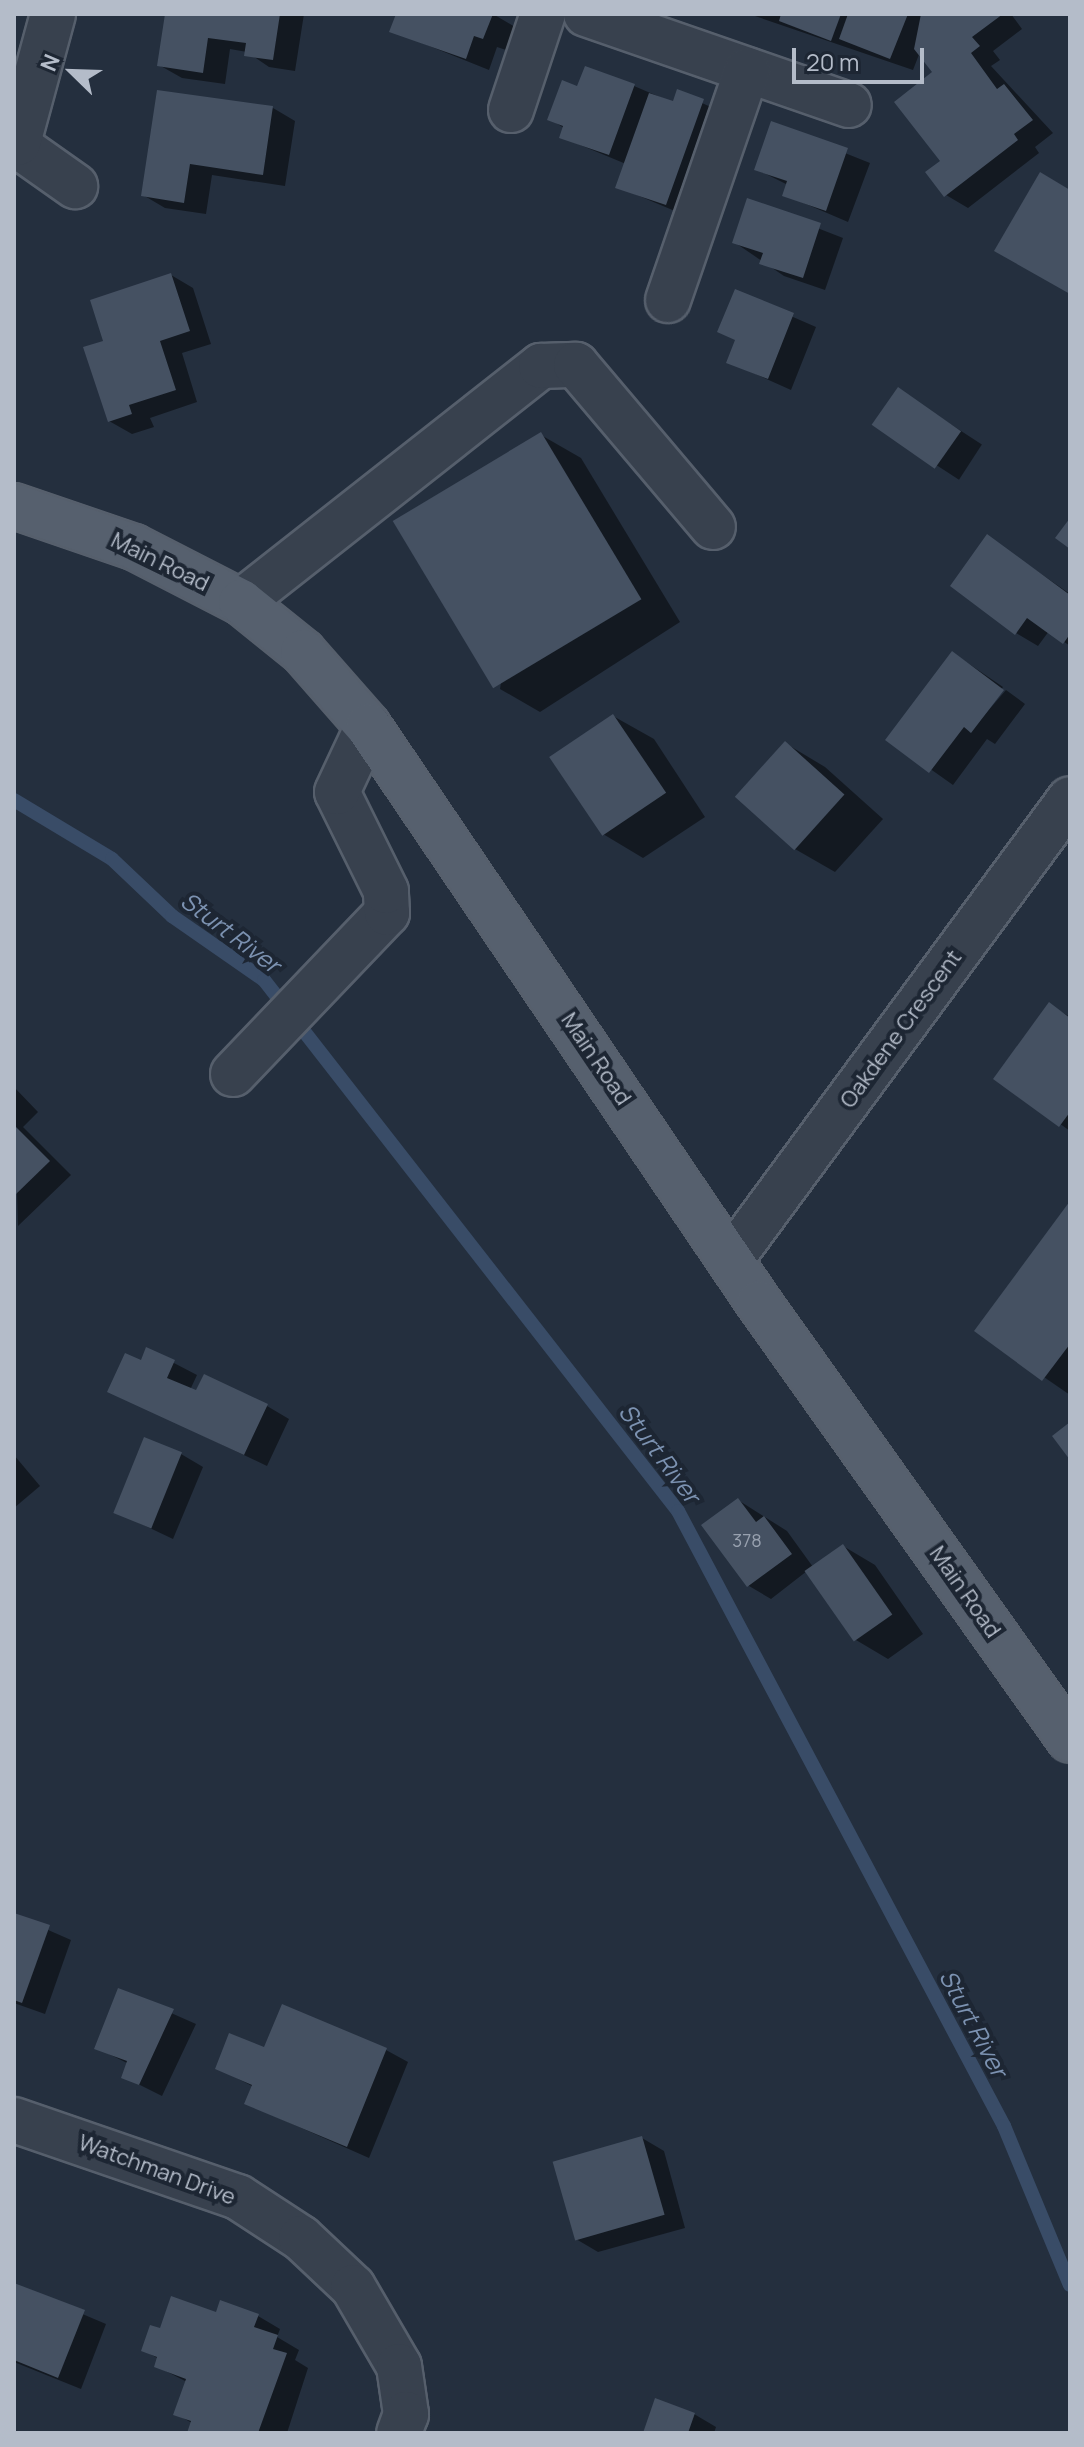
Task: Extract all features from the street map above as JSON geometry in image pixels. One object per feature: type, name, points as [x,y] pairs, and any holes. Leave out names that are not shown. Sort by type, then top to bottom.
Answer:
[{"type":"main road","name":"Main Road","points":[[14,506],[134,547],[241,602],[303,652],[368,726],[731,1259],[1070,1740]]},
{"type":"street","points":[[53,14],[16,143],[75,186]]},
{"type":"street","points":[[511,110],[543,14]]},
{"type":"street","points":[[586,14],[849,105]]},
{"type":"street","points":[[668,300],[747,70]]},
{"type":"street","points":[[241,602],[541,366],[576,365],[713,527]]},
{"type":"street","points":[[233,1074],[387,913],[386,891],[337,792],[368,726]]},
{"type":"street","name":"Oakdene Crescent","points":[[731,1259],[1062,827]]},
{"type":"street","name":"Watchman Drive","points":[[14,2120],[238,2197],[301,2238],[353,2287],[399,2366],[406,2414],[399,2433]]},
{"type":"building","points":[[165,14],[280,14],[273,60],[244,56],[246,43],[208,38],[203,73],[157,66]]},
{"type":"building","points":[[396,14],[493,14],[483,39],[474,36],[466,59],[389,32]]},
{"type":"building","points":[[781,14],[841,14],[831,41],[779,21]]},
{"type":"building","points":[[848,14],[908,14],[890,59],[839,39]]},
{"type":"building","points":[[921,14],[1003,14],[972,37],[980,46],[971,53],[997,89],[1004,84],[1033,120],[1014,134],[1018,140],[944,197],[925,172],[940,161],[894,102],[932,72],[914,49]]},
{"type":"building","points":[[585,66],[635,84],[609,155],[559,138],[563,126],[547,120],[562,80],[577,86]]},
{"type":"building","points":[[677,89],[704,99],[666,205],[615,188],[649,93],[673,101]]},
{"type":"building","points":[[157,90],[273,106],[263,175],[190,164],[184,203],[141,196]]},
{"type":"building","points":[[771,121],[848,148],[826,211],[782,196],[787,181],[754,170]]},
{"type":"building","points":[[1040,172],[1070,190],[1070,294],[994,251]]},
{"type":"building","points":[[747,198],[821,223],[803,278],[759,264],[763,253],[732,243]]},
{"type":"building","points":[[171,273],[190,331],[160,341],[176,390],[129,405],[132,414],[108,422],[83,347],[103,341],[90,300]]},
{"type":"building","points":[[735,289],[794,313],[768,379],[726,363],[735,340],[717,332]]},
{"type":"building","points":[[898,387],[961,431],[935,469],[872,425]]},
{"type":"building","points":[[541,432],[641,599],[493,688],[393,521]]},
{"type":"building","points":[[1070,518],[1070,549],[1055,538]]},
{"type":"building","points":[[987,534],[1070,595],[1070,634],[1063,644],[1027,618],[1015,635],[950,586]]},
{"type":"building","points":[[952,651],[1004,690],[971,733],[964,727],[929,773],[885,740]]},
{"type":"building","points":[[613,714],[666,793],[602,836],[549,757]]},
{"type":"building","points":[[785,741],[844,795],[794,850],[735,797]]},
{"type":"building","points":[[1049,1002],[1070,1018],[1070,1112],[1059,1127],[993,1079]]},
{"type":"building","points":[[14,1125],[50,1161],[14,1196]]},
{"type":"building","points":[[1070,1201],[1070,1344],[1042,1381],[974,1331]]},
{"type":"building","points":[[146,1347],[175,1360],[167,1378],[196,1390],[204,1374],[268,1404],[244,1455],[107,1392],[125,1353],[141,1360]]},
{"type":"building","points":[[1070,1422],[1070,1460],[1052,1436]]},
{"type":"building","points":[[144,1437],[182,1452],[151,1528],[113,1513]]},
{"type":"building","points":[[738,1498],[756,1522],[764,1516],[792,1554],[747,1587],[701,1525]]},
{"type":"building","points":[[843,1544],[892,1614],[854,1641],[804,1571]]},
{"type":"building","points":[[14,1913],[50,1925],[22,2003],[14,2000]]},
{"type":"building","points":[[118,1988],[174,2009],[139,2085],[121,2078],[127,2061],[94,2049]]},
{"type":"building","points":[[282,2004],[387,2048],[347,2147],[244,2104],[252,2085],[215,2069],[229,2033],[264,2047]]},
{"type":"building","points":[[642,2136],[665,2215],[575,2240],[553,2162]]},
{"type":"building","points":[[14,2283],[85,2310],[58,2378],[14,2360]]},
{"type":"building","points":[[171,2296],[216,2312],[220,2300],[259,2314],[254,2327],[278,2335],[273,2349],[287,2353],[258,2433],[187,2433],[191,2421],[173,2415],[186,2379],[154,2367],[157,2357],[141,2351],[150,2325],[160,2328]]},
{"type":"building","points":[[655,2398],[695,2413],[688,2433],[643,2433]]},
{"type":"waterway","name":"Sturt River","points":[[14,800],[112,859],[172,916],[264,980],[678,1511],[1004,2126],[1070,2285]]}]
